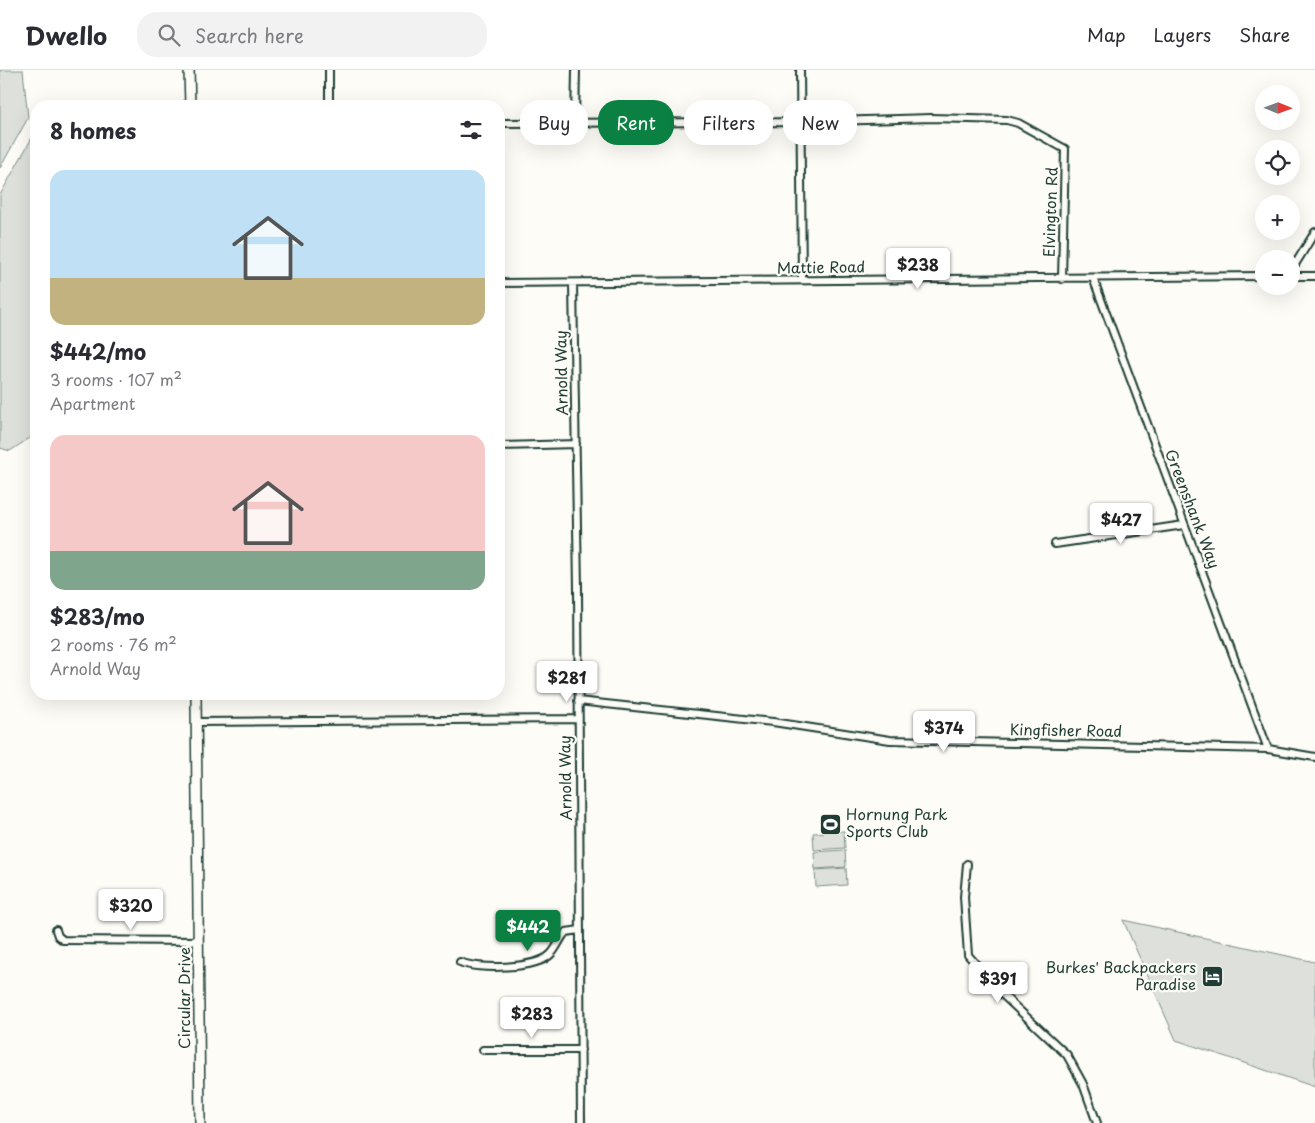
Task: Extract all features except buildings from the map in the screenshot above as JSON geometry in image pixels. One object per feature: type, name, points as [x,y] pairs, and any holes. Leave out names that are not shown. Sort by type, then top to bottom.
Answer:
[{"type":"street","points":[[189,70],[190,100]]},
{"type":"street","points":[[329,70],[330,100]]},
{"type":"street","points":[[575,100],[576,70]]},
{"type":"street","points":[[800,70],[800,100]]},
{"type":"street","name":"Elvington Rd","points":[[857,120],[931,118],[995,119],[1018,123],[1066,149],[1062,279]]},
{"type":"street","name":"Elvington Rd","points":[[588,122],[783,122]]},
{"type":"street","name":"Elvington Rd","points":[[505,124],[520,123]]},
{"type":"street","points":[[800,145],[802,280]]},
{"type":"street","points":[[1300,256],[1315,232]]},
{"type":"street","name":"Mattie Road","points":[[505,283],[1255,276]]},
{"type":"street","points":[[1300,276],[1315,276]]},
{"type":"street","name":"Greenshank Way","points":[[1093,278],[1268,749]]},
{"type":"street","name":"Arnold Way","points":[[573,283],[581,1123]]},
{"type":"street","points":[[505,446],[576,444]]},
{"type":"street","points":[[1055,544],[1184,525]]},
{"type":"street","name":"Circular Drive","points":[[196,700],[200,1123]]},
{"type":"street","name":"Kingfisher Road","points":[[578,701],[773,722],[890,740],[1268,749],[1315,757]]},
{"type":"street","points":[[196,722],[578,718]]},
{"type":"street","points":[[967,864],[964,897],[968,955],[1010,1002],[1067,1055],[1083,1084],[1097,1123]]},
{"type":"street","points":[[56,930],[58,936],[63,940],[198,940]]},
{"type":"street","points":[[460,962],[470,966],[528,964],[544,959],[552,954],[566,932],[580,930]]},
{"type":"street","points":[[483,1050],[581,1050]]},
{"type":"shaded area","points":[[0,70],[23,70],[28,118],[0,168]]},
{"type":"shaded area","points":[[30,141],[30,438],[10,451],[0,448],[0,195]]},
{"type":"shaded area","points":[[844,831],[845,848],[814,850],[813,833]]},
{"type":"shaded area","points":[[845,850],[846,867],[815,869],[814,852]]},
{"type":"shaded area","points":[[846,868],[847,885],[816,887],[815,870]]},
{"type":"shaded area","points":[[1123,920],[1315,962],[1315,1087],[1176,1040]]},
{"type":"place","name":"Hornung Park Sports Club","points":[[830,824]]},
{"type":"place","name":"Burkes' Backpackers Paradise","points":[[1212,977]]}]
